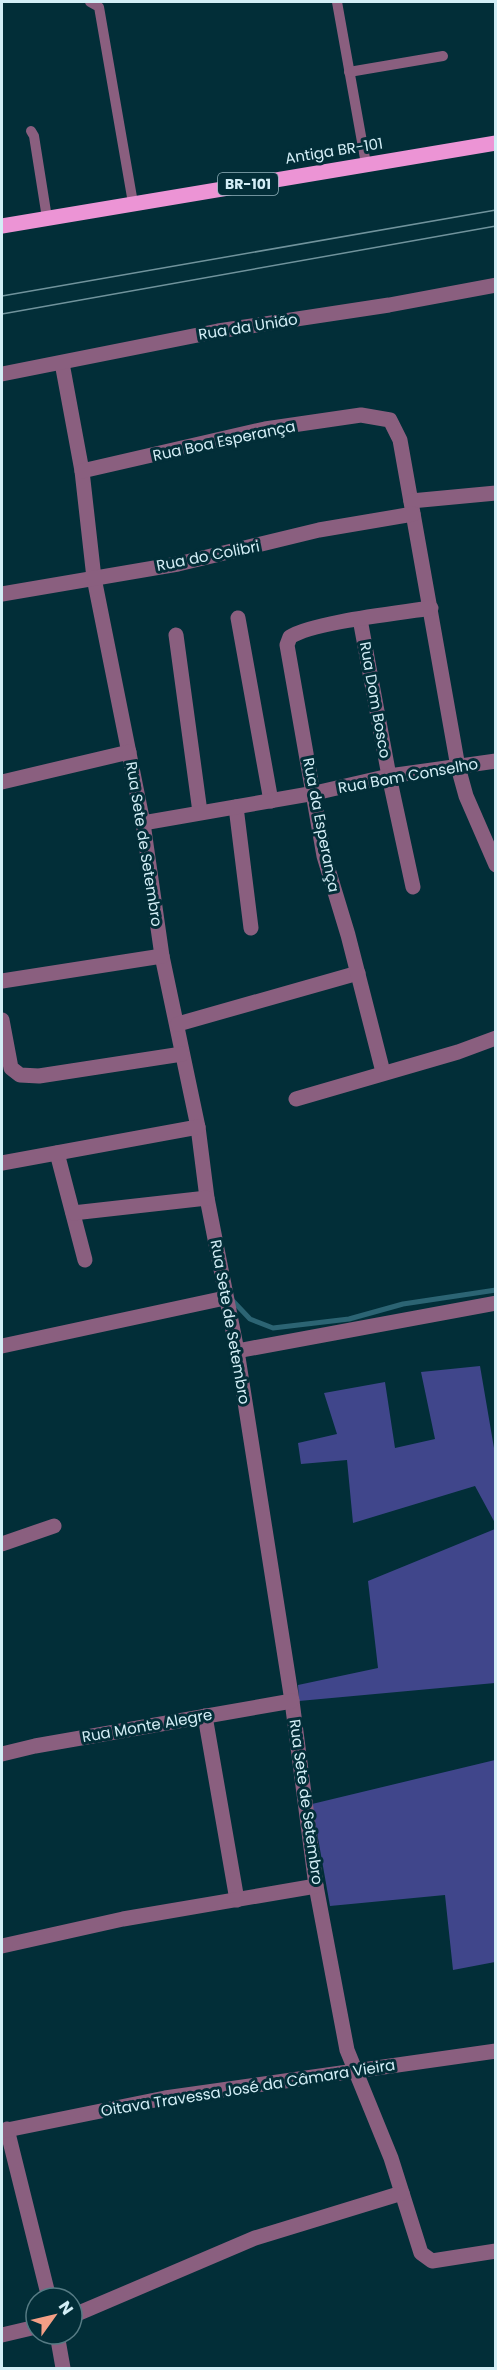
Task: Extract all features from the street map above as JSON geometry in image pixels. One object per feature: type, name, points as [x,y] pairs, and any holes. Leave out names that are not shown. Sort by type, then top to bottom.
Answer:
[{"type":"main road","name":"Antiga BR-101","points":[[2,226],[495,143]]},
{"type":"street","name":"Rua da União","points":[[2,374],[218,331],[389,305],[495,285]]},
{"type":"street","name":"Rua Sete de Setembro","points":[[62,363],[82,471],[94,578],[143,823],[162,956],[198,1126],[207,1198],[237,1352],[292,1701],[316,1886],[347,2050],[353,2071],[391,2158],[412,2218],[421,2253],[432,2261],[438,2261],[495,2251]]},
{"type":"street","name":"Rua Boa Esperança","points":[[82,471],[265,429],[361,415],[390,420],[400,440],[458,766],[466,796],[495,865]]},
{"type":"street","points":[[412,508],[495,492]]},
{"type":"street","name":"Rua do Colibri","points":[[2,594],[208,558],[412,508]]},
{"type":"street","points":[[360,619],[431,608]]},
{"type":"street","points":[[238,618],[271,801]]},
{"type":"street","name":"Rua da Esperança","points":[[360,619],[295,634],[287,645],[315,793],[324,856],[383,1072]]},
{"type":"street","name":"Rua Dom Bosco","points":[[360,619],[412,887]]},
{"type":"street","points":[[176,635],[200,812]]},
{"type":"street","points":[[2,782],[129,752]]},
{"type":"street","name":"Rua Bom Conselho","points":[[143,823],[315,793],[389,776],[495,761]]},
{"type":"street","points":[[236,807],[250,928]]},
{"type":"street","points":[[2,981],[162,956]]},
{"type":"street","points":[[178,1024],[357,973]]},
{"type":"street","points":[[2,1020],[11,1068],[20,1075],[39,1076],[182,1054]]},
{"type":"street","points":[[296,1099],[458,1052],[495,1038]]},
{"type":"street","points":[[2,1163],[198,1126]]},
{"type":"street","points":[[57,1153],[85,1260]]},
{"type":"street","points":[[72,1213],[207,1198]]},
{"type":"street","points":[[2,1346],[225,1298]]},
{"type":"street","points":[[237,1352],[495,1303]]},
{"type":"street","points":[[2,1544],[54,1526]]},
{"type":"street","name":"Rua Monte Alegre","points":[[2,1755],[35,1746],[292,1701]]},
{"type":"street","points":[[204,1716],[237,1900]]},
{"type":"street","points":[[2,1946],[123,1918],[316,1886]]},
{"type":"street","name":"Oitava Travessa José da Câmara Vieira","points":[[4,2130],[165,2098],[495,2051]]},
{"type":"street","points":[[4,2130],[46,2286]]},
{"type":"street","points":[[84,2311],[255,2238],[402,2193]]},
{"type":"street","points":[[2,2336],[24,2330]]},
{"type":"street","points":[[59,2346],[63,2368]]},
{"type":"lane","points":[[337,2],[366,164]]},
{"type":"lane","points":[[96,3],[133,203]]},
{"type":"lane","points":[[349,72],[443,56]]},
{"type":"lane","points":[[31,131],[34,136],[47,218]]},
{"type":"shaded area","points":[[480,1366],[495,1454],[495,1523],[475,1486],[353,1523],[347,1460],[301,1464],[298,1443],[337,1434],[324,1393],[385,1382],[395,1448],[435,1439],[421,1372]]},
{"type":"shaded area","points":[[495,1529],[495,1683],[299,1701],[298,1685],[378,1668],[368,1581]]},
{"type":"shaded area","points":[[495,1760],[495,1962],[453,1970],[445,1895],[330,1906],[312,1804]]},
{"type":"waterway","points":[[232,1300],[250,1319],[273,1328],[349,1319],[403,1304],[496,1290]]},
{"type":"tram line","points":[[2,296],[496,210]]},
{"type":"tram line","points":[[2,314],[496,226]]}]
